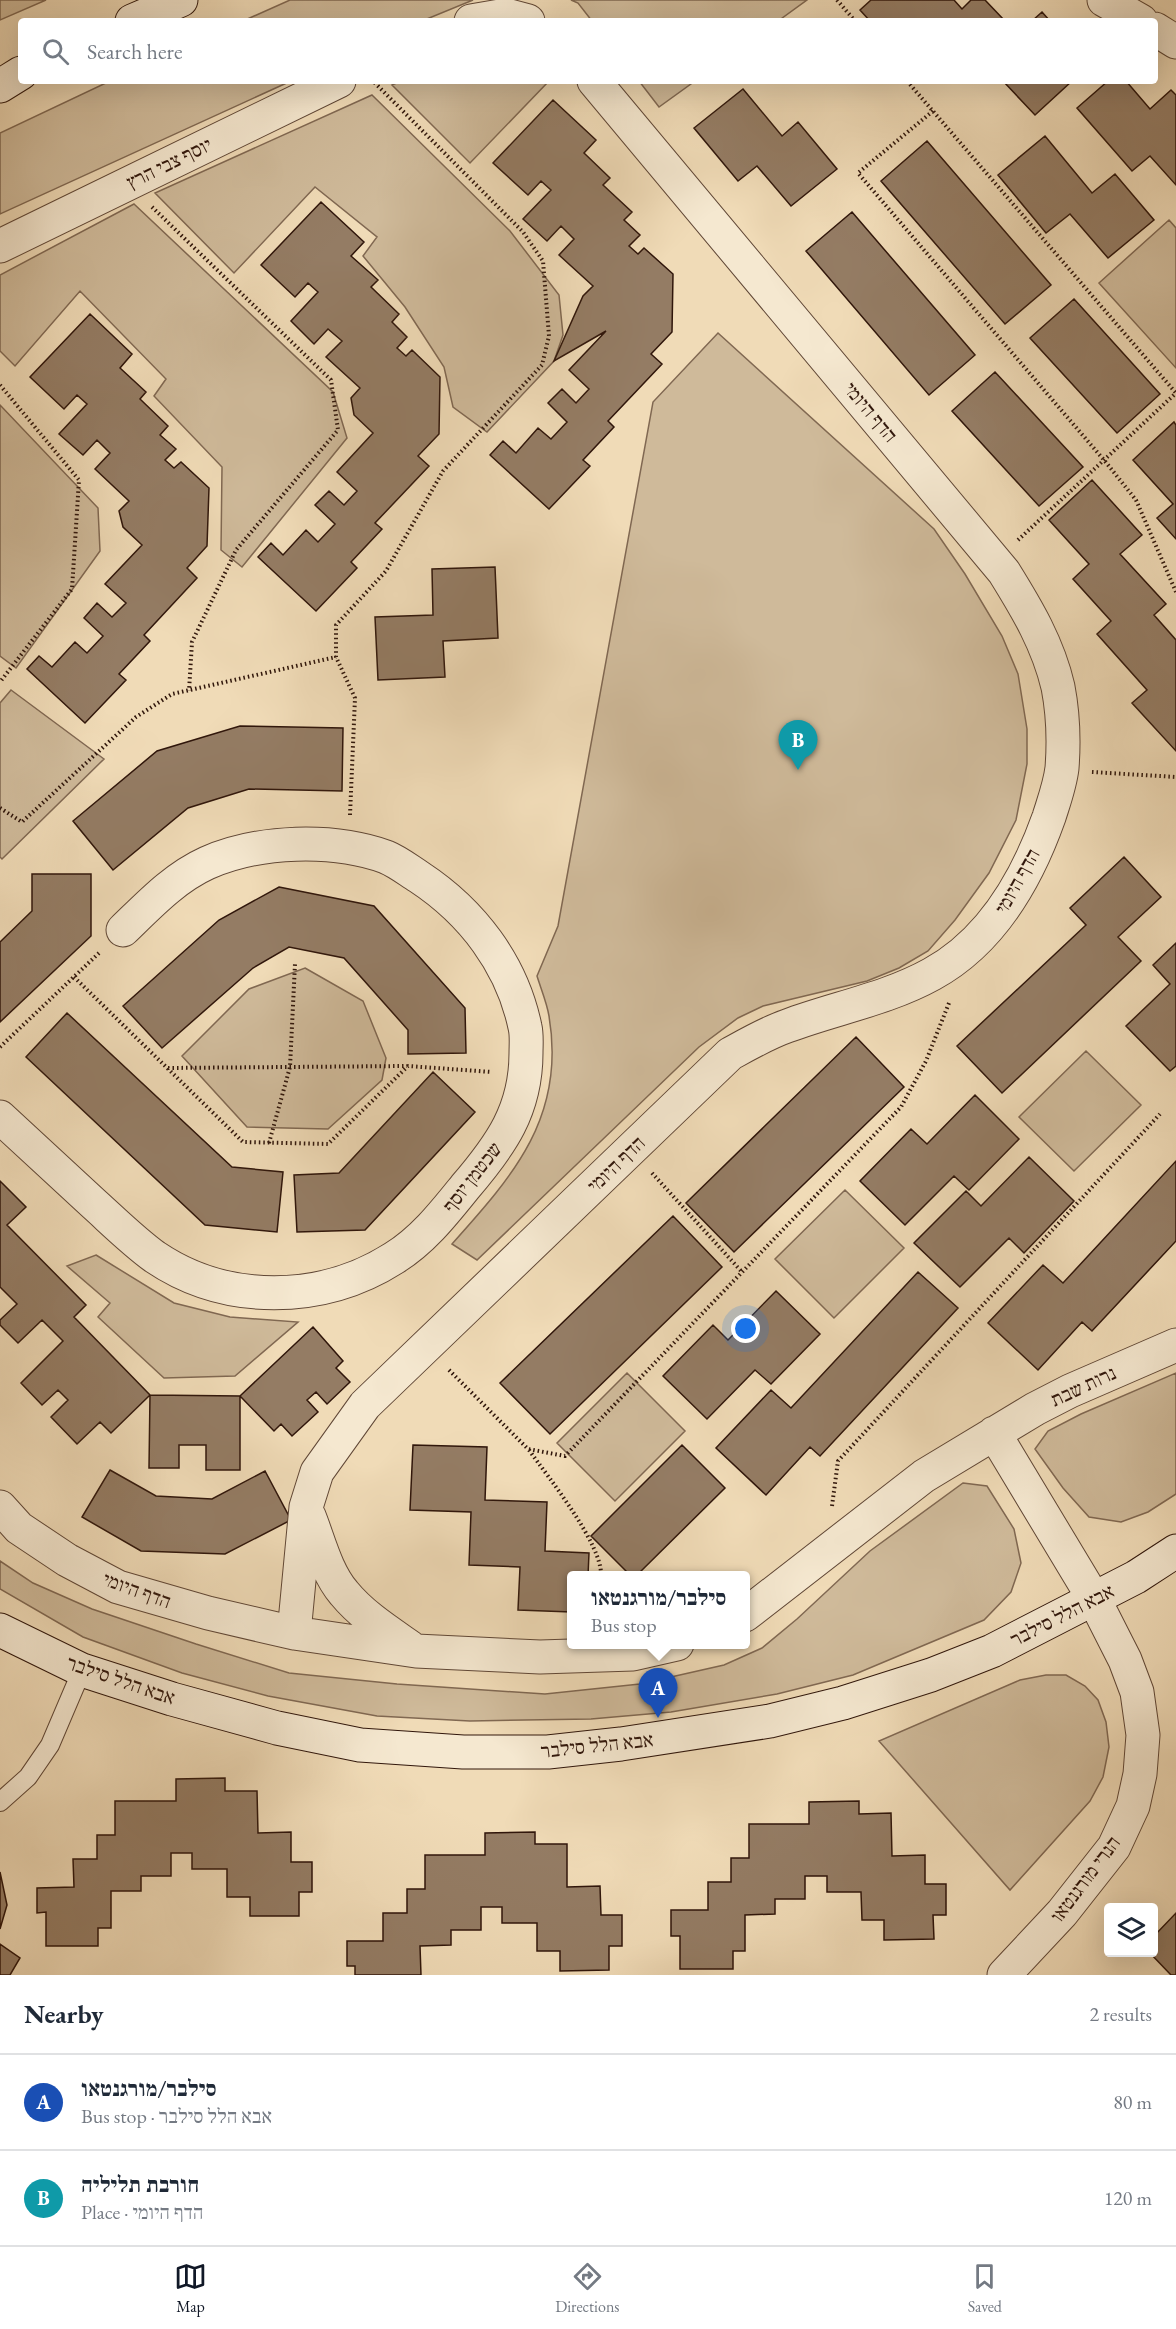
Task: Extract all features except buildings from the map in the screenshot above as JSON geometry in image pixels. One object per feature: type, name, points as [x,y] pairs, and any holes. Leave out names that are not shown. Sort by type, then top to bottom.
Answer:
[{"type":"street","points":[[139,18],[181,0]]},
{"type":"street","points":[[1104,0],[1136,18]]},
{"type":"street","points":[[488,18],[506,15],[517,18]]},
{"type":"street","points":[[1158,31],[1176,42]]},
{"type":"street","points":[[0,79],[18,72]]},
{"type":"street","points":[[0,86],[18,73]]},
{"type":"street","name":"יוסף צבי הרץ","points":[[0,246],[333,84]]},
{"type":"street","name":"הדף היומי","points":[[294,1633],[306,1508],[317,1472],[365,1405],[730,1054],[785,1026],[889,993],[932,975],[961,956],[984,934],[1004,909],[1022,877],[1043,833],[1062,770],[1063,720],[1058,687],[1048,652],[1031,616],[995,561],[597,84]]},
{"type":"street","name":"שכטמן יוסף","points":[[0,1117],[156,1257],[197,1279],[241,1291],[287,1293],[331,1287],[367,1274],[397,1257],[433,1226],[494,1153],[516,1112],[526,1075],[526,1029],[511,983],[482,932],[443,893],[390,858],[348,846],[302,845],[243,851],[207,863],[175,881],[123,930]]},
{"type":"street","name":"נרות שבת","points":[[994,1433],[1070,1391],[1176,1345]]},
{"type":"street","points":[[750,1611],[924,1476],[994,1433]]},
{"type":"street","name":"הנרי מורגנטאו","points":[[994,1433],[1094,1599],[1125,1660],[1137,1692],[1143,1735],[1140,1774],[1133,1806],[1114,1847],[1062,1913],[1004,1975]]},
{"type":"street","name":"הדף היומי","points":[[0,1506],[19,1528],[68,1560],[118,1587],[208,1613],[294,1633],[416,1651],[540,1657],[633,1654],[654,1649]]},
{"type":"street","points":[[306,1508],[326,1562],[343,1592],[370,1619],[416,1651]]},
{"type":"street","name":"אבא הלל סילבר","points":[[0,1630],[82,1670],[172,1699],[277,1728],[360,1745],[463,1752],[548,1752],[621,1744],[770,1721],[843,1703],[931,1675],[992,1651],[1136,1577],[1176,1551]]},
{"type":"lane","points":[[0,1802],[28,1777],[50,1745],[82,1670]]},
{"type":"path","points":[[837,0],[852,18]]},
{"type":"path","points":[[348,846],[355,698],[336,657],[336,625],[386,572],[443,471],[542,365],[549,336],[543,261],[524,232],[376,84]]},
{"type":"path","points":[[910,84],[1176,393],[995,561]]},
{"type":"path","points":[[933,111],[858,173],[1136,500],[1176,592]]},
{"type":"path","points":[[128,184],[331,380],[338,430],[236,550],[192,642],[189,691]]},
{"type":"path","points":[[0,386],[79,480],[72,589],[0,682]]},
{"type":"path","points":[[0,808],[22,822],[136,717],[172,694],[336,657]]},
{"type":"path","points":[[1062,770],[1176,777]]},
{"type":"path","points":[[0,1047],[123,930]]},
{"type":"path","points":[[528,1449],[565,1456],[901,1107],[926,1061],[948,1008],[961,956]]},
{"type":"path","points":[[269,1143],[290,1067],[295,964]]},
{"type":"path","points":[[74,977],[243,1142],[328,1144],[408,1066]]},
{"type":"path","points":[[167,1068],[408,1066],[526,1075]]},
{"type":"path","points":[[825,1554],[838,1461],[1160,1114]]},
{"type":"path","points":[[631,1150],[742,1272]]},
{"type":"path","points":[[426,1347],[528,1449],[587,1534],[602,1571]]},
{"type":"shaded area","points":[[0,0],[46,0],[0,20]]},
{"type":"shaded area","points":[[290,0],[473,0],[429,18],[250,18]]},
{"type":"shaded area","points":[[571,0],[807,0],[782,18],[590,18],[578,3]]},
{"type":"shaded area","points":[[104,84],[284,84],[0,214],[0,133]]},
{"type":"shaded area","points":[[394,84],[546,84],[470,163],[392,85]]},
{"type":"shaded area","points":[[641,84],[691,84],[659,107]]},
{"type":"shaded area","points":[[372,95],[510,231],[559,295],[563,335],[554,361],[487,432],[453,407],[444,367],[405,307],[363,256],[377,237],[315,187],[234,273],[155,193]]},
{"type":"shaded area","points":[[134,204],[333,392],[347,438],[242,567],[221,550],[222,467],[154,396],[166,379],[80,291],[15,366],[0,351],[0,275]]},
{"type":"shaded area","points":[[1169,220],[1176,228],[1176,368],[1099,283]]},
{"type":"shaded area","points":[[718,333],[934,529],[965,574],[1002,636],[1018,674],[1027,729],[1027,764],[1016,820],[989,873],[955,920],[928,951],[899,968],[867,981],[763,1006],[738,1018],[699,1047],[477,1260],[452,1244],[496,1193],[530,1142],[542,1114],[550,1084],[552,1052],[549,1016],[537,976],[558,926],[653,402]]},
{"type":"shaded area","points":[[0,405],[98,508],[100,551],[16,668],[0,656]]},
{"type":"shaded area","points":[[11,690],[104,759],[2,859],[0,857],[0,703]]},
{"type":"shaded area","points":[[305,968],[363,1001],[386,1058],[382,1080],[328,1129],[247,1127],[182,1056],[249,989]]},
{"type":"shaded area","points":[[1086,1051],[1141,1105],[1074,1171],[1019,1117]]},
{"type":"shaded area","points":[[845,1190],[904,1248],[834,1318],[775,1259]]},
{"type":"shaded area","points":[[96,1255],[174,1303],[230,1317],[298,1322],[235,1376],[164,1378],[98,1317],[110,1303],[67,1266]]},
{"type":"shaded area","points":[[627,1373],[685,1431],[615,1501],[557,1443]]},
{"type":"shaded area","points":[[1176,1373],[1176,1494],[1148,1512],[1121,1522],[1089,1517],[1063,1488],[1035,1449],[1048,1431],[1081,1414]]},
{"type":"shaded area","points":[[963,1483],[987,1486],[1014,1529],[1021,1563],[1011,1592],[984,1620],[853,1675],[777,1694],[671,1712],[591,1719],[470,1721],[377,1716],[268,1696],[182,1673],[83,1637],[0,1589],[0,1561],[33,1583],[92,1609],[289,1673],[397,1684],[545,1694],[640,1684],[724,1665],[762,1648],[797,1619],[870,1551]]},
{"type":"shaded area","points":[[1046,1675],[1066,1675],[1085,1686],[1098,1700],[1106,1722],[1109,1747],[1103,1777],[1090,1801],[1010,1890],[879,1741],[1020,1680]]},
{"type":"place","name":"חורבת תליליה","points":[[798,770]]},
{"type":"place","name":"סילבר/מורגנטאו","points":[[658,1718]]}]
